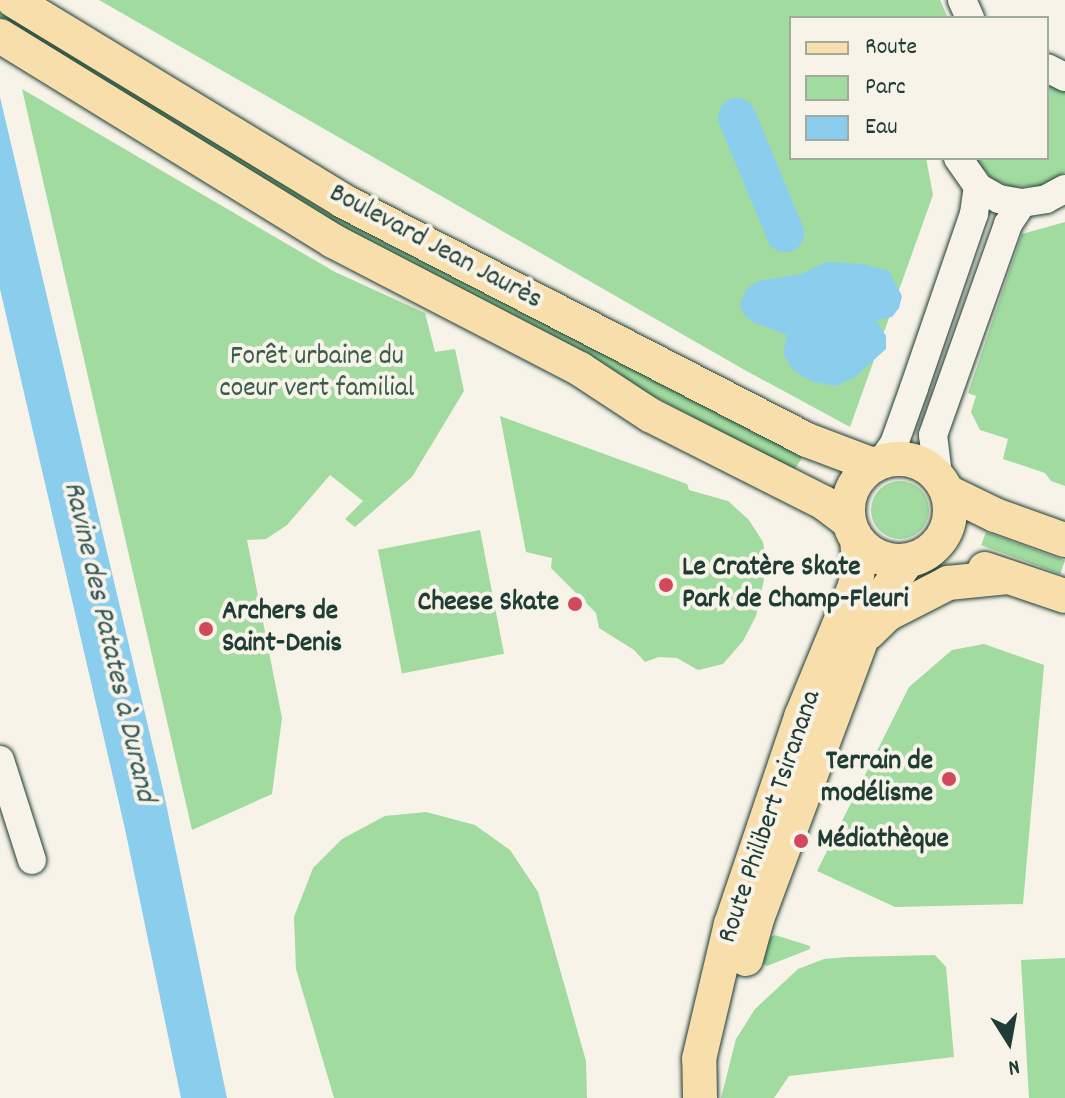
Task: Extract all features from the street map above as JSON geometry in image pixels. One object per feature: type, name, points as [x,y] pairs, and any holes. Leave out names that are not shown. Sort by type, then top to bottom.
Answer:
[{"type":"main road","name":"Boulevard Jean Jaurès","points":[[13,0],[343,201],[807,440],[878,463],[909,459],[995,515],[1065,540]]},
{"type":"main road","name":"Boulevard Jean Jaurès","points":[[0,36],[333,241],[580,369],[650,415],[824,503],[879,557],[917,557],[1008,577],[1065,596]]},
{"type":"main road","points":[[853,531],[851,490],[860,476],[878,463]]},
{"type":"main road","points":[[917,557],[940,542],[949,526],[943,484]]},
{"type":"main road","name":"Route Philibert Tsiranana","points":[[700,1098],[699,1059],[731,924],[801,717],[855,586],[859,566],[853,531]]},
{"type":"main road","name":"Route Philibert Tsiranana","points":[[700,1098],[720,1045],[757,919],[862,638],[879,601],[917,557]]},
{"type":"main road","points":[[862,638],[888,614],[948,583],[1008,577]]},
{"type":"street","points":[[959,160],[978,187],[999,199],[1022,203],[1046,199],[1065,189]]},
{"type":"street","points":[[878,463],[894,444],[974,214],[978,187]]},
{"type":"street","points":[[943,484],[933,435],[1008,224],[1022,203]]},
{"type":"street","points":[[0,760],[32,860]]},
{"type":"green space","points":[[99,0],[940,0],[947,16],[789,16],[789,160],[926,160],[933,195],[850,427],[743,369]]},
{"type":"green space","points":[[0,4],[804,454],[794,471],[269,191],[0,19]]},
{"type":"green space","points":[[1049,79],[1065,91],[1065,172],[1042,186],[1011,187],[992,179],[976,160],[1049,160]]},
{"type":"green space","name":"Forêt urbaine du coeur vert familial","points":[[22,89],[335,272],[425,313],[435,352],[455,349],[464,391],[412,477],[355,527],[345,519],[363,501],[330,475],[287,525],[266,539],[247,540],[282,718],[272,794],[192,830]]},
{"type":"green space","points":[[1065,222],[1065,486],[1051,481],[1045,473],[1003,459],[1008,439],[980,430],[971,412],[976,396],[968,393],[1022,234]]},
{"type":"green space","name":"Le Cratère Skate Park de Champ-Fleuri","points":[[500,416],[687,484],[689,490],[728,501],[749,520],[763,542],[767,566],[756,616],[743,641],[723,664],[698,670],[677,658],[659,657],[645,662],[634,650],[599,628],[596,613],[551,568],[552,558],[526,552]]},
{"type":"green space","points":[[900,481],[921,489],[929,510],[921,531],[900,539],[879,531],[871,510],[879,489]]},
{"type":"green space","points":[[480,530],[504,654],[402,674],[378,550]]},
{"type":"green space","points":[[986,532],[1065,561],[1060,574],[981,545]]},
{"type":"green space","name":"Terrain de modélisme","points":[[984,644],[1044,665],[1023,904],[895,907],[817,871],[909,687],[952,650]]},
{"type":"green space","points":[[426,812],[475,825],[510,850],[538,892],[586,1061],[587,1098],[334,1098],[296,969],[294,917],[313,868],[342,839],[385,816]]},
{"type":"green space","points":[[775,935],[810,946],[810,949],[767,966],[762,963],[766,939]]},
{"type":"green space","points":[[935,955],[946,967],[954,1057],[789,1076],[774,1098],[721,1098],[736,1039],[755,1009],[798,969],[824,959]]},
{"type":"green space","points":[[1065,958],[1065,1098],[1029,1098],[1021,960]]},
{"type":"water","name":"Ravine des Patates à Durand","points":[[0,97],[164,794],[227,1098],[181,1098],[125,829],[0,289]]},
{"type":"water","points":[[826,262],[863,264],[889,271],[902,296],[899,308],[892,317],[876,320],[886,336],[886,349],[855,377],[836,386],[813,382],[794,371],[783,354],[787,335],[753,322],[743,314],[740,303],[748,287],[758,281],[802,274]]},
{"type":"waterway","points":[[737,117],[785,233]]},
{"type":"place","name":"Le Cratère Skate Park de Champ-Fleuri","points":[[666,585]]},
{"type":"place","name":"Cheese Skate","points":[[575,604]]},
{"type":"place","name":"Archers de Saint-Denis","points":[[206,629]]},
{"type":"place","name":"Terrain de modélisme","points":[[949,779]]},
{"type":"place","name":"Médiathèque","points":[[801,841]]}]
